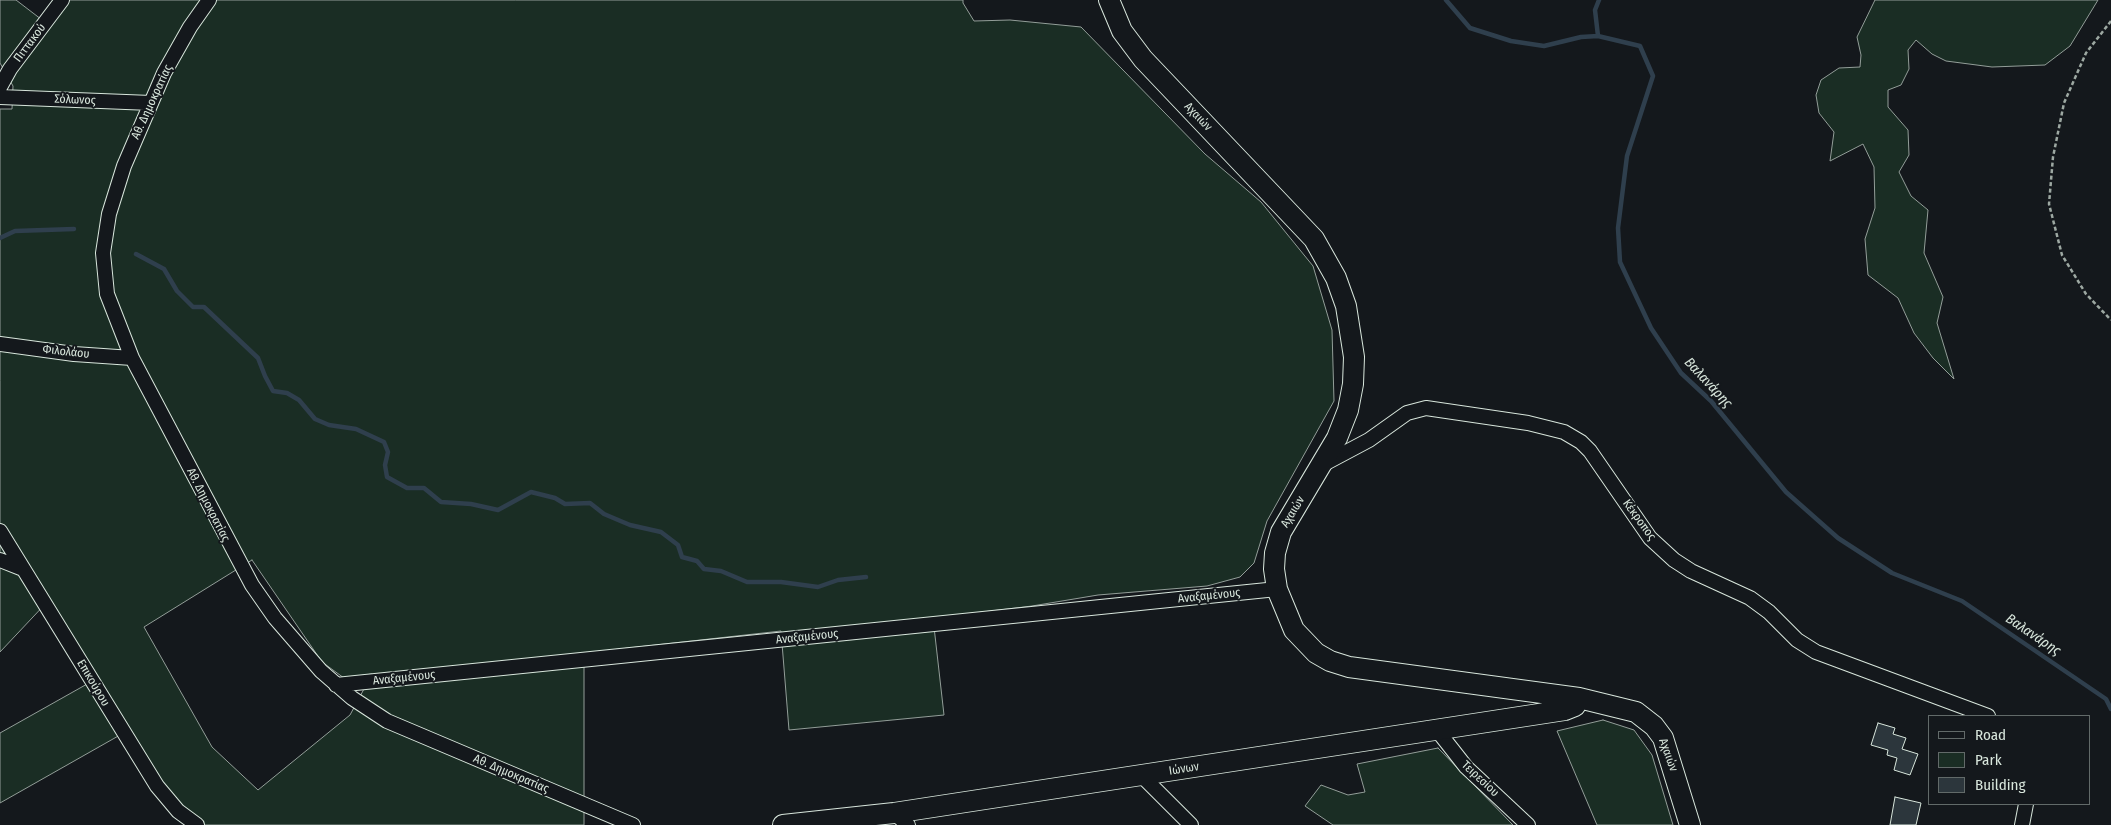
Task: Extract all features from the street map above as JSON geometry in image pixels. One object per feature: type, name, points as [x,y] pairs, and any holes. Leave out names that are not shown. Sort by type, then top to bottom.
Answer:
[{"type":"main road","name":"Αχαιών","points":[[1109,0],[1122,31],[1143,59],[1305,229],[1322,251],[1336,278],[1346,306],[1353,342],[1353,384],[1345,421],[1322,465],[1285,524],[1278,540],[1274,569],[1277,589],[1287,616],[1301,639],[1316,653],[1336,664],[1377,673],[1579,698],[1628,709],[1643,716],[1654,726],[1666,745],[1690,825]]},
{"type":"main road","name":"Ιώνων","points":[[783,825],[901,819],[1141,775],[1565,710],[1575,706],[1579,698]]},
{"type":"street","name":"Πιττακού","points":[[0,87],[10,69],[62,0]]},
{"type":"street","name":"Αθ. Δημοκρατίας","points":[[209,0],[175,52],[151,103],[124,166],[109,214],[104,241],[107,294],[132,358],[252,585],[292,638],[336,685],[371,711],[401,728],[633,825]]},
{"type":"street","name":"Σόλωνος","points":[[0,97],[151,103]]},
{"type":"street","name":"Φιλολάου","points":[[0,344],[74,354],[132,358]]},
{"type":"street","name":"Κέκροπος","points":[[1322,465],[1368,440],[1407,413],[1426,408],[1528,423],[1564,432],[1581,442],[1590,451],[1650,538],[1674,560],[1691,571],[1750,598],[1769,612],[1797,640],[1816,652],[1985,715]]},
{"type":"street","name":"Επικούρου","points":[[0,531],[156,786],[178,811],[197,825]]},
{"type":"street","points":[[0,560],[23,569]]},
{"type":"street","name":"Αναξαμένους","points":[[336,685],[1277,589]]},
{"type":"street","name":"Τειρεσίου","points":[[1437,730],[1466,767],[1528,825]]},
{"type":"street","points":[[1141,775],[1191,825]]},
{"type":"street","points":[[2022,825],[2026,805]]},
{"type":"path","points":[[2111,21],[2086,53],[2064,102],[2053,157],[2048,204],[2062,254],[2086,294],[2111,320]]},
{"type":"green space","points":[[0,0],[16,0],[50,26],[68,0],[963,0],[974,21],[1010,20],[1081,27],[1205,154],[1261,202],[1313,266],[1332,330],[1334,401],[1267,521],[1254,563],[1240,577],[1207,586],[1098,595],[1032,606],[933,618],[944,715],[789,730],[781,631],[584,653],[584,825],[191,825],[120,735],[0,803],[0,733],[96,679],[49,600],[0,652],[0,109],[12,109],[13,86],[0,63]],"holes":[[[252,560],[322,662],[344,678],[372,674],[350,715],[258,790],[212,747],[144,627]]]},
{"type":"green space","points":[[1875,0],[2098,0],[2070,46],[2045,65],[1992,67],[1946,61],[1932,54],[1916,40],[1908,50],[1909,69],[1901,85],[1888,90],[1888,107],[1908,130],[1909,155],[1899,172],[1911,196],[1928,210],[1924,253],[1943,297],[1937,323],[1954,379],[1933,358],[1914,333],[1898,298],[1868,275],[1865,239],[1875,208],[1874,167],[1863,144],[1830,161],[1834,132],[1819,113],[1816,95],[1821,80],[1839,68],[1860,67],[1861,55],[1857,37]]},
{"type":"green space","points":[[1603,720],[1634,730],[1652,755],[1673,825],[1597,825],[1557,731]]},
{"type":"green space","points":[[1438,748],[1513,825],[1333,825],[1305,806],[1321,785],[1348,795],[1365,792],[1357,764]]},
{"type":"building","points":[[1878,723],[1895,728],[1893,734],[1906,738],[1902,749],[1918,754],[1910,775],[1894,770],[1897,758],[1887,755],[1888,750],[1871,745]]},
{"type":"building","points":[[1895,797],[1921,803],[1916,825],[1890,825]]},
{"type":"waterway","name":"Βαλανάρης","points":[[1446,0],[1470,28],[1511,41],[1544,46],[1581,37],[1598,36],[1640,46],[1653,76],[1627,156],[1618,228],[1620,262],[1651,328],[1681,373],[1711,401],[1786,492],[1838,538],[1892,573],[1962,601],[2106,699],[2111,709]]},
{"type":"waterway","points":[[1598,36],[1595,10],[1599,0]]},
{"type":"waterway","points":[[0,238],[15,231],[74,229]]},
{"type":"waterway","points":[[136,254],[164,269],[177,291],[193,307],[204,307],[258,358],[273,391],[287,393],[299,400],[315,419],[329,425],[356,429],[384,442],[388,452],[385,465],[387,477],[407,488],[424,488],[441,502],[471,504],[498,510],[531,492],[555,498],[565,504],[590,503],[604,514],[630,525],[661,532],[678,545],[682,557],[697,561],[704,569],[721,571],[747,582],[781,582],[818,587],[838,580],[866,577]]}]
